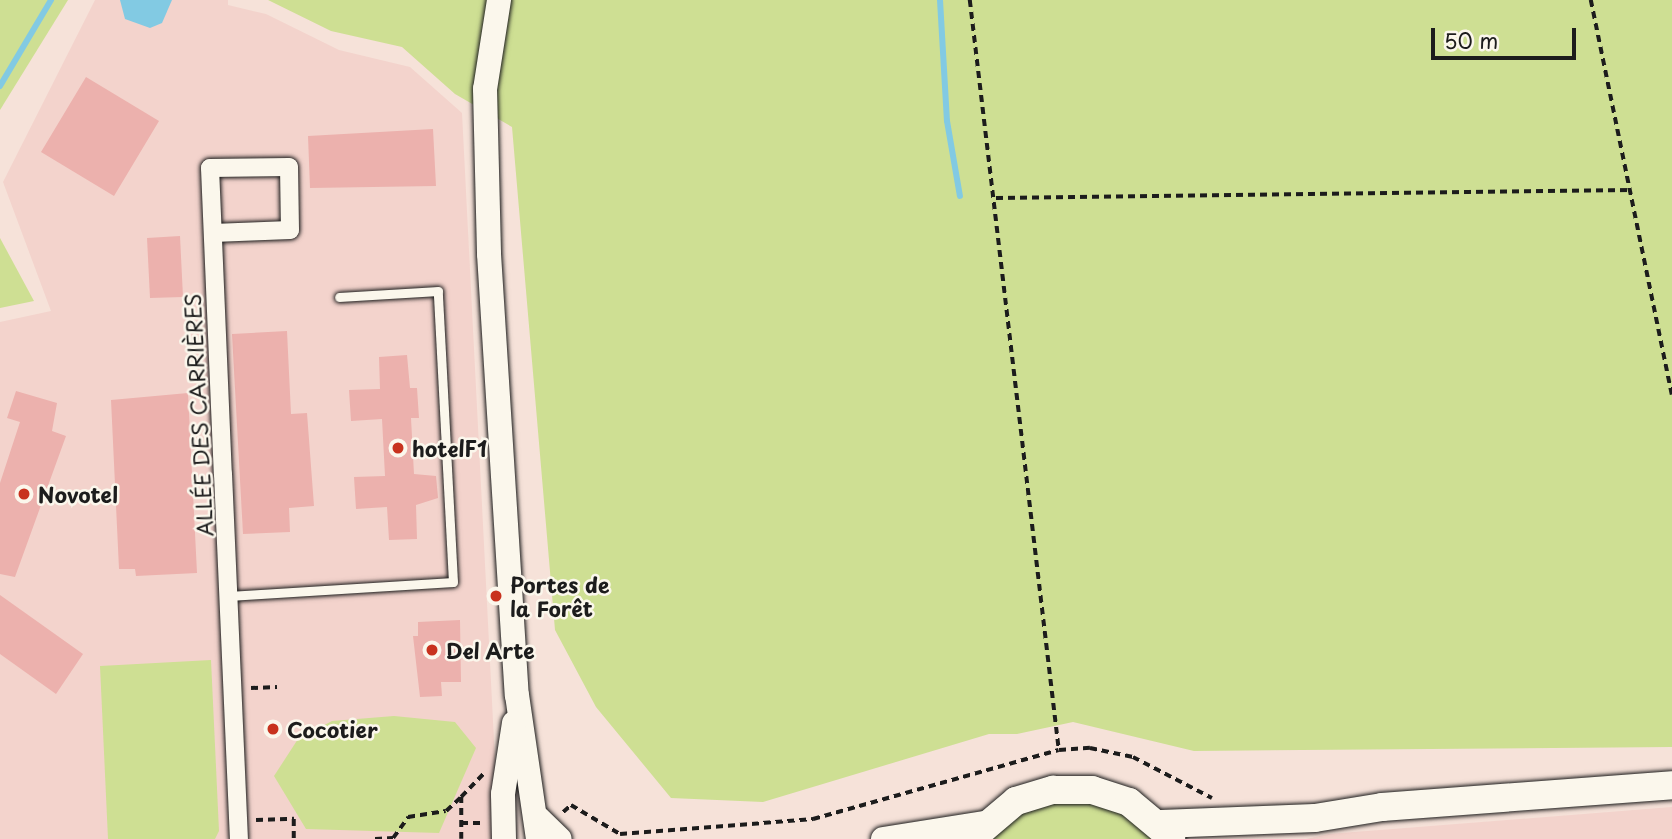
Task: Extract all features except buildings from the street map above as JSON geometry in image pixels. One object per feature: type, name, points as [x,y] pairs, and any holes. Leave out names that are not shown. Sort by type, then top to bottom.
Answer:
[{"type":"main road","points":[[499,0],[485,89],[485,156],[517,695],[538,829],[560,839]]},
{"type":"main road","points":[[503,831],[517,695]]},
{"type":"main road","points":[[883,839],[978,831],[1016,801],[1066,790],[1093,790],[1129,802],[1167,832],[1222,821],[1315,818],[1382,807],[1672,785]]},
{"type":"main road","points":[[1270,839],[1315,818]]},
{"type":"street","name":"ALLÉE DES CARRIÈRES","points":[[213,233],[290,230],[289,167],[210,168],[239,830]]},
{"type":"lane","points":[[229,596],[453,582],[438,291],[339,297]]},
{"type":"path","points":[[970,0],[980,110],[996,198],[1059,750]]},
{"type":"path","points":[[1591,0],[1672,395]]},
{"type":"path","points":[[996,198],[1632,190]]},
{"type":"path","points":[[233,689],[277,687]]},
{"type":"path","points":[[538,829],[571,805],[620,834],[813,819],[1059,750],[1090,748],[1133,757],[1179,778],[1212,798],[1222,821]]},
{"type":"path","points":[[375,839],[393,838],[408,817],[446,811],[461,797]]},
{"type":"path","points":[[239,830],[293,819],[294,839]]},
{"type":"path","points":[[461,823],[503,831]]},
{"type":"shaded area","points":[[95,0],[228,0],[228,5],[266,14],[339,50],[410,67],[462,113],[499,839],[0,839],[0,322],[51,311],[3,182]]},
{"type":"shaded area","points":[[1672,807],[1672,839],[1306,839],[1329,834]]},
{"type":"green space","points":[[0,0],[68,0],[0,110]]},
{"type":"green space","points":[[268,0],[1672,0],[1672,747],[1194,751],[1073,722],[1017,734],[989,734],[763,802],[671,798],[596,707],[555,630],[512,127],[455,94],[402,47],[331,31]]},
{"type":"green space","points":[[0,238],[34,301],[0,308]]},
{"type":"green space","points":[[211,660],[219,831],[215,839],[108,839],[100,666]]},
{"type":"green space","points":[[394,716],[455,722],[476,748],[439,833],[306,829],[274,776],[298,739],[332,721]]},
{"type":"green space","points":[[1044,799],[1119,806],[1161,839],[983,839]]},
{"type":"water","points":[[120,0],[172,0],[162,23],[150,28],[125,19]]},
{"type":"waterway","points":[[0,86],[51,0]]},
{"type":"waterway","points":[[940,0],[947,121],[960,196]]},
{"type":"place","name":"hotelF1","points":[[398,448]]},
{"type":"place","name":"Novotel","points":[[24,494]]},
{"type":"place","name":"Portes de la Forêt","points":[[496,596]]},
{"type":"place","name":"Del Arte","points":[[432,650]]},
{"type":"place","name":"Cocotier","points":[[273,729]]}]
